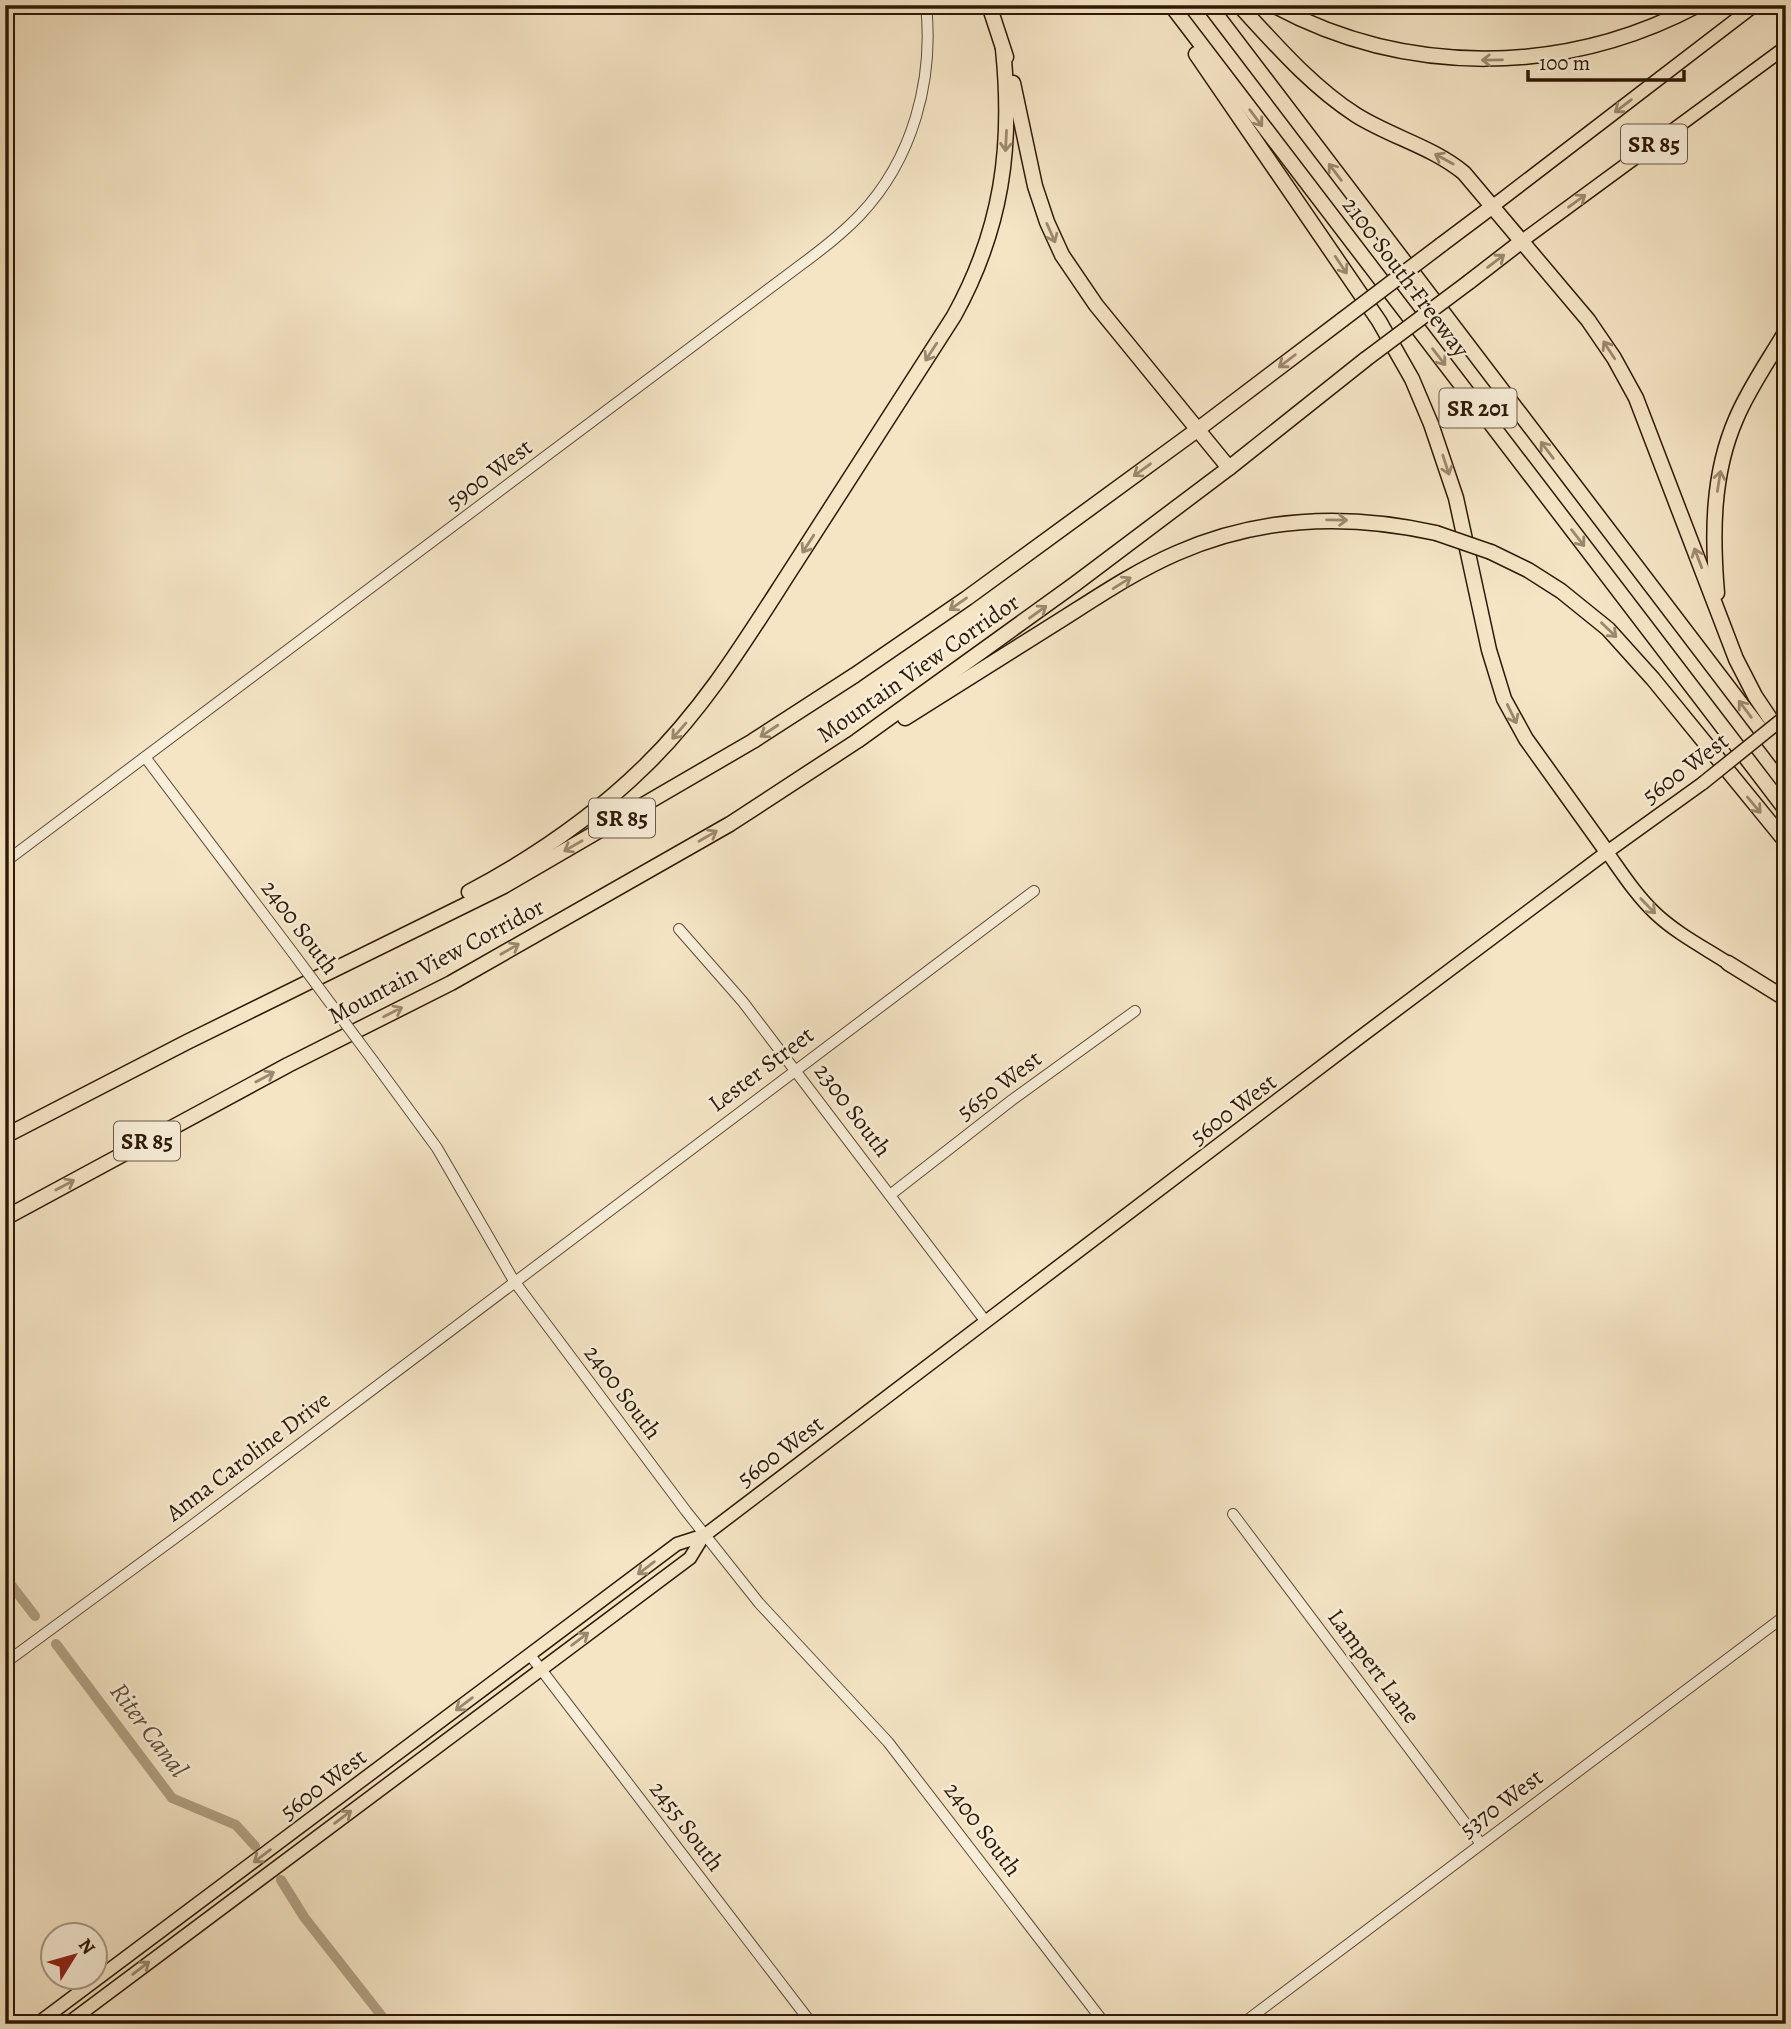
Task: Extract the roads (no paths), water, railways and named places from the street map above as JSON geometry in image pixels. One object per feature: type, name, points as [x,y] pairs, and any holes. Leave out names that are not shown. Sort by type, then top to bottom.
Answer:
[{"type":"highway","points":[[989,5],[1003,49],[1035,186],[1046,222],[1058,247],[1092,300],[1229,468]]},
{"type":"highway","points":[[1168,5],[1401,358],[1427,413],[1447,468],[1489,650],[1504,699],[1526,739],[1606,852]]},
{"type":"highway","name":"2100 South Freeway","points":[[1168,5],[1786,810]]},
{"type":"highway","name":"2100 South Freeway","points":[[1209,5],[1786,763]]},
{"type":"highway","points":[[1239,5],[1329,95],[1371,124],[1456,167],[1472,181],[1588,320],[1626,378],[1645,419],[1745,678],[1786,742]]},
{"type":"highway","points":[[1273,5],[1327,30],[1369,44],[1432,57],[1480,60],[1534,57],[1584,49],[1648,29],[1698,5]]},
{"type":"highway","points":[[390,940],[533,855],[604,804],[666,744],[703,702],[727,668],[954,316],[974,276],[996,214],[1004,172],[1007,104],[1003,49]]},
{"type":"highway","name":"Mountain View Corridor","points":[[5,1136],[390,940],[504,886],[753,741],[967,598],[1197,430],[1493,206]]},
{"type":"highway","name":"Mountain View Corridor","points":[[5,1217],[288,1065],[451,983],[730,824],[857,741],[983,652],[1229,468],[1366,359],[1522,241]]},
{"type":"highway","points":[[1722,622],[1717,596],[1714,546],[1720,473],[1736,419],[1786,331]]},
{"type":"highway","points":[[730,824],[783,794],[1134,575],[1185,550],[1219,538],[1263,527],[1325,520],[1393,524],[1436,533],[1491,552],[1561,591],[1608,629],[1638,661],[1786,842]]},
{"type":"highway","points":[[1728,963],[1786,999]]},
{"type":"main road","name":"Mountain View Corridor","points":[[1493,206],[1755,5]]},
{"type":"main road","name":"Mountain View Corridor","points":[[1522,241],[1786,47]]},
{"type":"main road","name":"5600 West","points":[[43,2021],[677,1544],[705,1535],[1606,852],[1703,783],[1786,716]]},
{"type":"main road","points":[[1606,852],[1654,912],[1728,963]]},
{"type":"main road","name":"5600 West","points":[[67,2024],[690,1558],[705,1535]]},
{"type":"street","name":"5900 West","points":[[5,862],[788,276],[847,228],[878,192],[915,122],[928,65],[926,5]]},
{"type":"street","name":"2400 South","points":[[145,757],[437,1148],[514,1281],[705,1535],[774,1620],[888,1742],[1105,2024]]},
{"type":"street","name":"Lester Street","points":[[514,1281],[1034,891]]},
{"type":"street","name":"2300 South","points":[[679,929],[722,975],[986,1322]]},
{"type":"street","points":[[1728,963],[1786,1004]]},
{"type":"street","name":"5650 West","points":[[890,1195],[1135,1011]]},
{"type":"street","name":"Anna Caroline Drive","points":[[5,1663],[190,1527],[514,1281]]},
{"type":"street","name":"Lampert Lane","points":[[1233,1514],[1481,1844]]},
{"type":"street","name":"5370 West","points":[[1242,2024],[1786,1615]]},
{"type":"street","name":"2455 South","points":[[530,1655],[812,2024]]},
{"type":"waterway","name":"Riter Canal","points":[[5,1577],[35,1616]]},
{"type":"waterway","name":"Riter Canal","points":[[56,1644],[172,1798],[236,1825],[255,1846]]},
{"type":"waterway","name":"Riter Canal","points":[[281,1880],[304,1917],[388,2024]]}]
